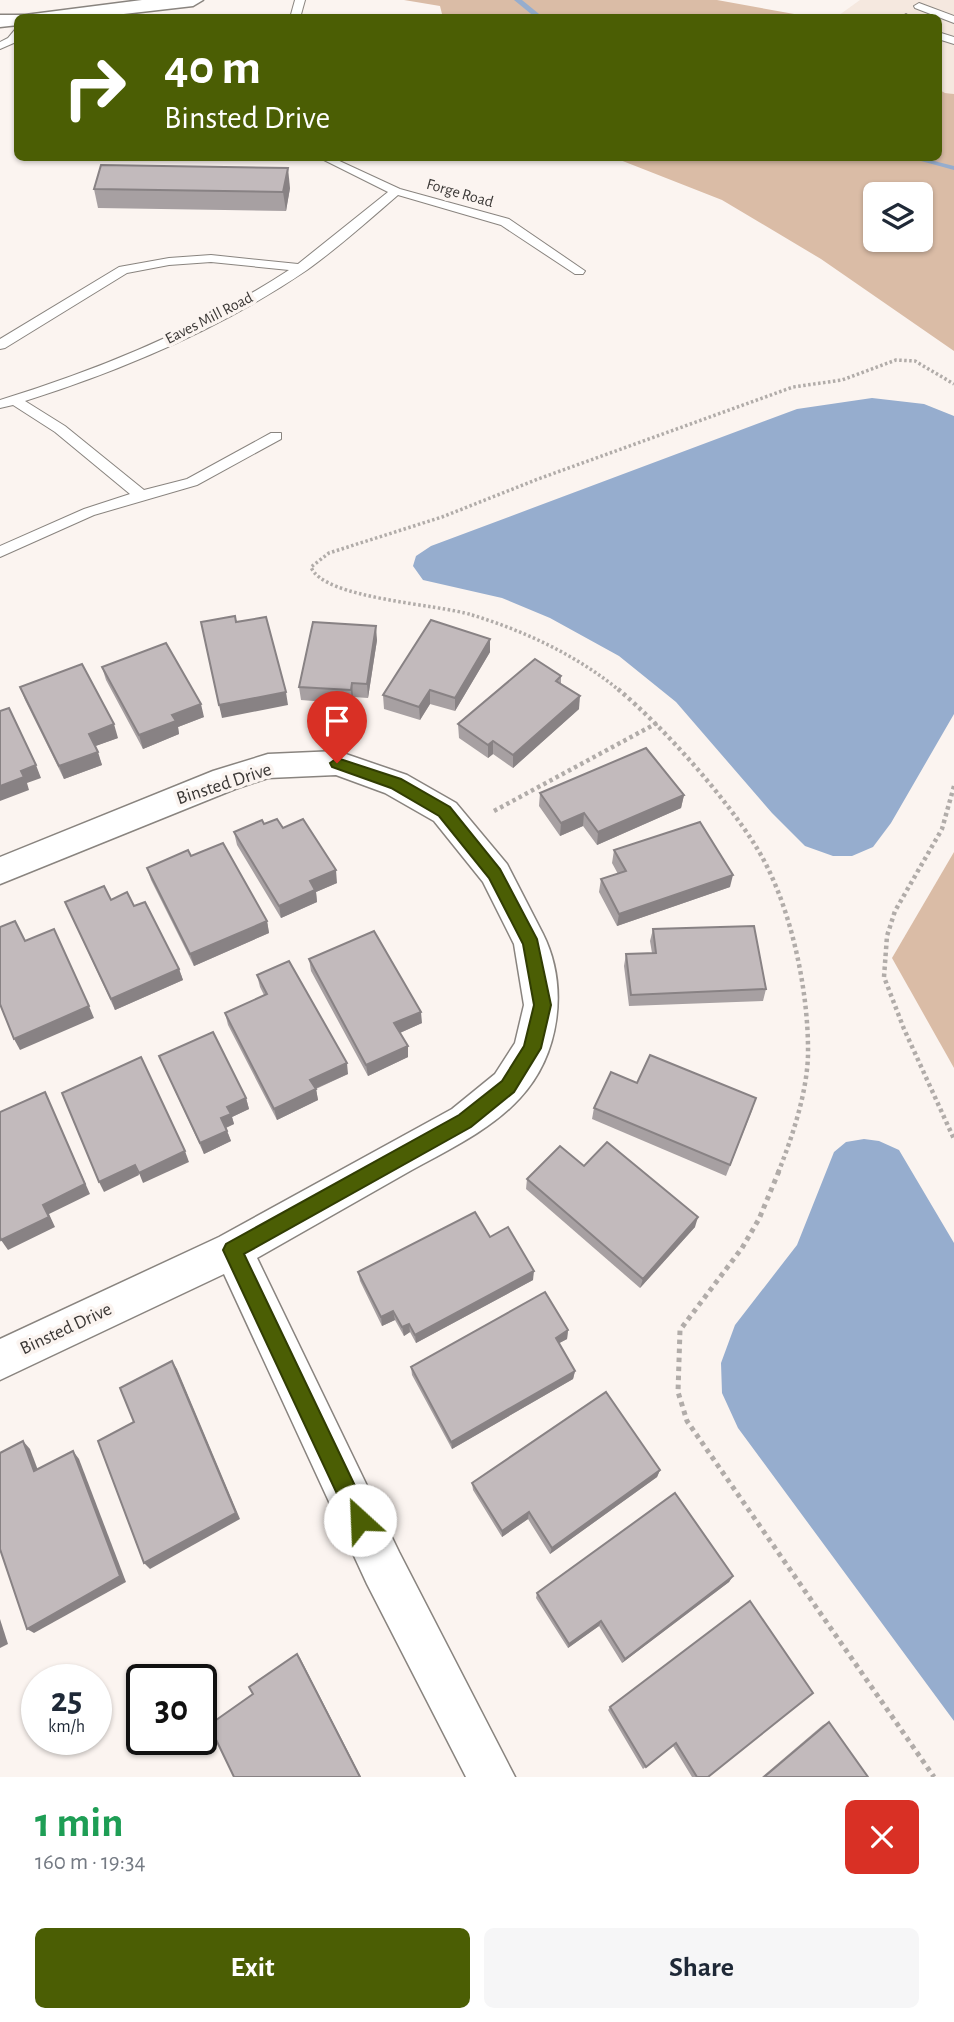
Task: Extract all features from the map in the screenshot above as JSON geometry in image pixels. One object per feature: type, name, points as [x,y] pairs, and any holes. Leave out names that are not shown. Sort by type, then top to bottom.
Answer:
[{"type":"street","points":[[104,14],[193,0]]},
{"type":"street","name":"Binsted Drive","points":[[0,871],[224,780],[268,766],[337,763],[396,784],[445,812],[495,873],[531,944],[542,1005],[532,1048],[508,1086],[465,1121],[233,1250],[0,1360]]},
{"type":"street","points":[[233,1250],[383,1568],[491,1777]]},
{"type":"lane","points":[[915,10],[954,13]]},
{"type":"lane","points":[[0,46],[14,36]]},
{"type":"lane","name":"Forge Road","points":[[331,161],[396,191],[505,222],[579,271]]},
{"type":"lane","name":"Eaves Mill Road","points":[[7,402],[135,355],[197,327],[299,268],[396,191]]},
{"type":"lane","points":[[0,345],[101,283],[123,271],[142,266],[211,257],[246,258],[299,268]]},
{"type":"lane","points":[[7,402],[60,429],[141,495]]},
{"type":"lane","points":[[0,552],[89,512],[192,482],[276,436]]},
{"type":"path","points":[[934,1777],[687,1421],[678,1392],[680,1329],[760,1219],[782,1163],[805,1084],[808,1054],[802,981],[782,902],[756,846],[657,723],[617,688],[571,656],[525,634],[471,614],[339,589],[323,583],[313,574],[311,567],[329,553],[442,517],[793,387],[842,380],[896,359],[915,361],[954,384]]},
{"type":"path","points":[[494,811],[657,723]]},
{"type":"path","points":[[954,786],[942,830],[895,911],[887,936],[884,977],[904,1030],[954,1139]]},
{"type":"shaded area","points":[[404,0],[717,0],[794,14],[442,14],[440,6]]},
{"type":"shaded area","points":[[860,0],[954,0],[954,94],[942,91],[942,14],[841,14]]},
{"type":"shaded area","points":[[942,91],[954,94],[954,351],[821,259],[722,200],[623,161],[942,161]]},
{"type":"shaded area","points":[[954,852],[954,1068],[892,958]]},
{"type":"water","points":[[872,398],[924,404],[954,416],[954,714],[891,823],[873,847],[852,856],[833,856],[805,846],[772,813],[676,702],[619,656],[550,618],[502,598],[423,580],[413,566],[416,556],[431,546],[797,409]]},
{"type":"water","points":[[864,1139],[879,1141],[899,1150],[954,1243],[954,1721],[738,1428],[722,1393],[721,1363],[735,1325],[797,1245],[834,1152],[846,1142]]},
{"type":"building","points":[[101,165],[288,168],[283,192],[94,189]]},
{"type":"building","points":[[235,616],[236,622],[266,617],[286,692],[219,705],[201,622]]},
{"type":"building","points":[[431,620],[490,639],[455,698],[430,690],[419,707],[383,695]]},
{"type":"building","points":[[313,622],[376,626],[367,684],[352,683],[351,690],[299,687]]},
{"type":"building","points":[[166,643],[201,704],[172,715],[176,721],[139,735],[102,667]]},
{"type":"building","points":[[535,659],[561,676],[556,681],[580,696],[513,755],[493,741],[488,745],[458,724]]},
{"type":"building","points":[[82,664],[114,724],[89,734],[98,752],[59,766],[20,687]]},
{"type":"building","points":[[9,708],[36,765],[21,771],[24,777],[0,786],[0,711]]},
{"type":"building","points":[[646,748],[684,795],[598,832],[584,813],[561,823],[540,793]]},
{"type":"building","points":[[277,819],[283,828],[303,819],[336,870],[310,881],[315,890],[279,906],[234,832],[262,820],[264,824]]},
{"type":"building","points":[[700,822],[733,875],[619,914],[601,879],[626,871],[614,850]]},
{"type":"building","points":[[223,843],[267,921],[190,954],[147,868],[188,850],[191,856]]},
{"type":"building","points":[[104,886],[111,900],[127,892],[134,906],[145,902],[179,969],[111,999],[65,902]]},
{"type":"building","points":[[15,921],[25,941],[54,929],[89,1006],[14,1039],[0,1004],[0,927]]},
{"type":"building","points":[[754,926],[766,989],[631,995],[626,954],[656,953],[653,929]]},
{"type":"building","points":[[374,931],[421,1012],[394,1023],[408,1046],[366,1065],[309,959]]},
{"type":"building","points":[[289,961],[347,1063],[310,1080],[316,1089],[274,1109],[225,1013],[267,994],[257,975]]},
{"type":"building","points":[[213,1032],[246,1098],[227,1107],[231,1114],[221,1118],[227,1131],[200,1143],[159,1056]]},
{"type":"building","points":[[650,1055],[756,1098],[730,1165],[594,1108],[611,1072],[637,1083]]},
{"type":"building","points":[[141,1057],[185,1151],[139,1173],[135,1165],[99,1182],[62,1093]]},
{"type":"building","points":[[45,1092],[85,1184],[43,1205],[49,1217],[1,1240],[0,1112]]},
{"type":"building","points":[[607,1142],[698,1217],[643,1279],[527,1179],[560,1146],[584,1166]]},
{"type":"building","points":[[475,1212],[490,1237],[508,1227],[534,1271],[415,1335],[409,1324],[402,1327],[393,1311],[381,1317],[358,1272]]},
{"type":"building","points":[[545,1292],[568,1330],[556,1338],[575,1371],[451,1442],[411,1367]]},
{"type":"building","points":[[172,1361],[236,1513],[144,1563],[98,1441],[134,1422],[120,1388]]},
{"type":"building","points":[[606,1392],[660,1470],[552,1548],[529,1512],[502,1531],[472,1483]]},
{"type":"building","points":[[23,1441],[34,1471],[73,1451],[120,1576],[27,1629],[0,1549],[0,1453]]},
{"type":"building","points":[[675,1493],[733,1576],[625,1659],[601,1621],[569,1644],[537,1593]]},
{"type":"building","points":[[750,1601],[813,1693],[708,1777],[697,1777],[676,1743],[646,1767],[610,1707]]},
{"type":"building","points":[[297,1654],[360,1777],[234,1777],[217,1742],[217,1719],[253,1694],[249,1687]]},
{"type":"building","points":[[829,1722],[868,1777],[764,1777]]},
{"type":"waterway","points":[[518,0],[536,14]]},
{"type":"waterway","points":[[926,161],[954,168]]},
{"type":"route","points":[[337,763],[396,784],[445,812],[495,873],[531,944],[542,1005],[532,1048],[508,1086],[465,1121],[233,1250],[360,1520]]}]
